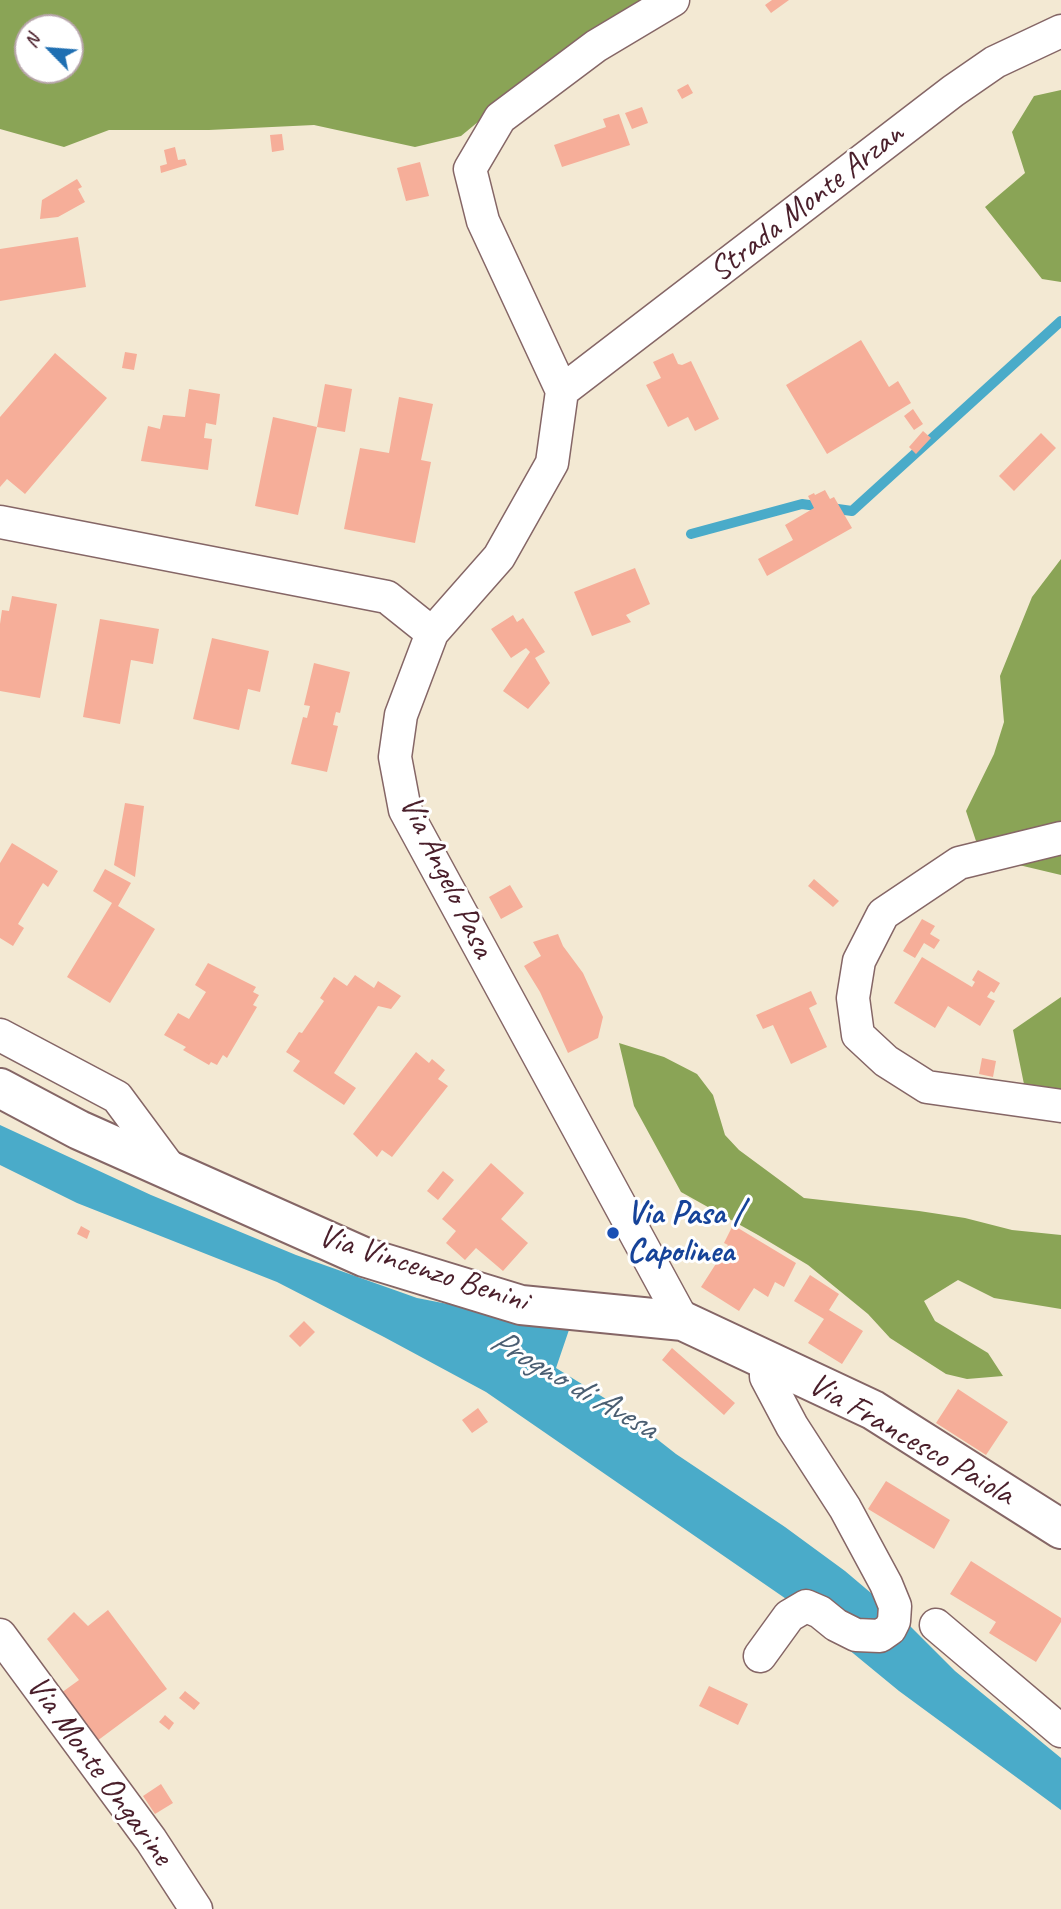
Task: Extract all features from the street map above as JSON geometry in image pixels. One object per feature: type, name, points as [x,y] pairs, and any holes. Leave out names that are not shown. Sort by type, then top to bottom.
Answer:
[{"type":"street","points":[[0,522],[387,597],[432,633],[499,557],[552,463],[562,391],[483,221],[470,169],[500,118],[596,46],[673,0]]},
{"type":"street","name":"Strada Monte Arzan","points":[[562,391],[953,90],[995,62],[1061,31]]},
{"type":"street","name":"Via Angelo Pasa","points":[[432,633],[401,715],[396,747],[395,757],[405,810],[683,1321]]},
{"type":"street","points":[[1061,838],[959,863],[883,914],[859,961],[853,998],[858,1035],[886,1060],[927,1087],[1061,1106]]},
{"type":"street","name":"Via Vincenzo Benini","points":[[0,1035],[117,1097],[174,1174]]},
{"type":"street","name":"Via Vincenzo Benini","points":[[0,1088],[79,1130],[364,1257],[521,1305],[683,1321]]},
{"type":"street","name":"Via Francesco Paiola","points":[[683,1321],[873,1410],[1061,1529]]},
{"type":"street","points":[[760,1656],[789,1616],[806,1606],[856,1636],[880,1636],[890,1629],[894,1621],[895,1606],[845,1508],[792,1426],[766,1377],[766,1360]]},
{"type":"street","points":[[936,1625],[1061,1731]]},
{"type":"street","name":"Via Monte Ongarine","points":[[0,1635],[151,1840],[197,1909]]},
{"type":"green space","points":[[0,0],[648,0],[525,83],[461,136],[415,147],[314,125],[209,130],[109,130],[64,147],[0,129]]},
{"type":"green space","points":[[1061,90],[1061,282],[1042,279],[985,207],[1025,173],[1012,132],[1034,96]]},
{"type":"green space","points":[[1061,559],[1061,875],[981,856],[966,811],[994,754],[1004,722],[1000,676],[1032,597]]},
{"type":"green space","points":[[1061,997],[1061,1114],[1027,1099],[1013,1030]]},
{"type":"green space","points":[[619,1043],[664,1057],[697,1074],[713,1095],[725,1135],[739,1150],[804,1198],[919,1211],[965,1218],[1012,1230],[1061,1235],[1061,1309],[994,1298],[958,1280],[924,1301],[935,1321],[988,1353],[1003,1376],[967,1379],[946,1374],[890,1338],[868,1314],[808,1265],[681,1192],[634,1106]]},
{"type":"water","name":"Progno di Avesa","points":[[0,1125],[151,1195],[296,1255],[417,1298],[525,1319],[571,1324],[556,1368],[606,1399],[676,1454],[845,1571],[910,1626],[955,1671],[1061,1758],[1061,1810],[899,1691],[792,1603],[486,1392],[277,1282],[77,1203],[0,1165]]},
{"type":"building","points":[[772,0],[789,0],[771,13],[765,5]]},
{"type":"building","points":[[688,84],[693,93],[682,99],[677,90]]},
{"type":"building","points":[[642,107],[648,123],[632,129],[625,113]]},
{"type":"building","points":[[619,114],[630,145],[562,167],[554,145],[606,127],[603,119]]},
{"type":"building","points":[[282,134],[284,150],[272,152],[270,135]]},
{"type":"building","points":[[175,147],[178,160],[185,159],[187,165],[161,173],[160,166],[167,164],[164,150]]},
{"type":"building","points":[[420,162],[429,196],[406,201],[397,168]]},
{"type":"building","points":[[77,179],[82,187],[78,189],[85,202],[58,217],[40,219],[42,200]]},
{"type":"building","points":[[78,237],[86,287],[0,301],[0,249]]},
{"type":"building","points":[[861,340],[889,387],[898,381],[911,403],[827,454],[786,385]]},
{"type":"building","points":[[125,352],[137,354],[134,370],[122,368]]},
{"type":"building","points":[[55,353],[107,398],[25,494],[7,479],[0,487],[0,417]]},
{"type":"building","points":[[673,353],[678,364],[691,361],[719,419],[695,431],[688,417],[668,427],[646,385],[661,378],[653,362]]},
{"type":"building","points":[[325,384],[352,389],[345,432],[317,427]]},
{"type":"building","points":[[189,389],[220,394],[216,425],[206,423],[204,438],[212,439],[208,470],[141,461],[148,426],[160,429],[163,415],[185,417]]},
{"type":"building","points":[[399,397],[433,404],[421,460],[431,462],[415,543],[344,529],[360,448],[389,453]]},
{"type":"building","points":[[913,409],[923,424],[914,430],[904,416]]},
{"type":"building","points":[[273,417],[317,427],[298,515],[255,506]]},
{"type":"building","points":[[923,431],[931,438],[916,454],[909,447]]},
{"type":"building","points":[[1041,433],[1056,448],[1014,491],[999,476]]},
{"type":"building","points":[[825,490],[830,499],[834,497],[852,528],[767,576],[758,559],[793,540],[785,525],[814,508],[808,496]]},
{"type":"building","points":[[635,568],[650,604],[626,615],[631,622],[592,636],[574,592]]},
{"type":"building","points":[[12,596],[57,604],[40,698],[0,691],[0,624],[2,610],[9,611]]},
{"type":"building","points":[[513,615],[517,622],[523,618],[545,652],[535,658],[550,683],[528,709],[503,691],[530,652],[526,648],[511,658],[491,629]]},
{"type":"building","points":[[100,619],[159,629],[153,664],[131,660],[120,724],[83,717]]},
{"type":"building","points":[[212,638],[269,651],[260,692],[248,689],[239,730],[193,719]]},
{"type":"building","points":[[314,663],[350,672],[340,713],[336,712],[335,716],[333,725],[338,726],[327,772],[291,764],[303,717],[307,718],[310,706],[304,705]]},
{"type":"building","points":[[125,803],[144,806],[135,877],[114,865]]},
{"type":"building","points":[[12,843],[58,871],[48,887],[43,883],[18,924],[24,928],[13,946],[0,938],[0,863]]},
{"type":"building","points":[[105,869],[131,883],[118,906],[155,929],[110,1003],[67,977],[112,903],[93,891]]},
{"type":"building","points":[[814,879],[839,901],[833,907],[808,886]]},
{"type":"building","points":[[510,885],[523,907],[501,919],[489,897]]},
{"type":"building","points":[[922,919],[935,926],[930,934],[940,940],[934,949],[924,943],[915,958],[903,951]]},
{"type":"building","points":[[558,934],[563,946],[583,973],[603,1017],[598,1038],[568,1053],[540,992],[524,966],[541,956],[533,942]]},
{"type":"building","points":[[922,957],[972,987],[975,982],[972,980],[978,970],[1000,983],[994,993],[991,991],[987,997],[995,1001],[980,1026],[948,1006],[935,1028],[894,1003]]},
{"type":"building","points":[[208,963],[256,987],[253,992],[259,995],[253,1005],[257,1007],[227,1058],[223,1055],[217,1065],[211,1062],[209,1065],[183,1050],[186,1047],[164,1035],[178,1013],[189,1019],[206,992],[195,985]]},
{"type":"building","points":[[355,975],[374,988],[378,981],[401,996],[391,1009],[378,1006],[334,1073],[356,1088],[344,1105],[293,1071],[300,1061],[286,1052],[324,1001],[320,998],[334,977],[347,986]]},
{"type":"building","points":[[811,991],[817,1004],[809,1008],[827,1047],[791,1064],[773,1025],[763,1029],[756,1015]]},
{"type":"building","points":[[416,1052],[429,1063],[432,1059],[445,1070],[438,1079],[448,1086],[392,1157],[382,1150],[377,1157],[353,1134]]},
{"type":"building","points":[[982,1058],[996,1061],[993,1077],[979,1074]]},
{"type":"building","points":[[491,1163],[524,1193],[501,1219],[528,1243],[503,1271],[476,1248],[465,1260],[446,1243],[456,1231],[442,1219]]},
{"type":"building","points":[[443,1171],[454,1180],[438,1200],[427,1191]]},
{"type":"building","points":[[733,1225],[796,1263],[784,1287],[775,1282],[768,1297],[754,1288],[739,1311],[701,1287],[728,1245],[724,1243]]},
{"type":"building","points":[[81,1226],[90,1231],[87,1239],[77,1234]]},
{"type":"building","points":[[810,1275],[839,1294],[829,1310],[863,1331],[842,1364],[808,1343],[824,1319],[794,1301]]},
{"type":"building","points":[[304,1321],[315,1332],[300,1347],[289,1336]]},
{"type":"building","points":[[672,1348],[735,1403],[724,1415],[662,1360]]},
{"type":"building","points":[[958,1389],[1008,1422],[986,1455],[936,1423]]},
{"type":"building","points":[[478,1408],[488,1422],[472,1433],[462,1420]]},
{"type":"building","points":[[886,1481],[950,1520],[934,1549],[868,1509]]},
{"type":"building","points":[[971,1561],[1061,1618],[1036,1662],[989,1633],[996,1622],[950,1594]]},
{"type":"building","points":[[108,1610],[167,1689],[97,1741],[61,1693],[79,1680],[47,1639],[74,1612],[88,1626]]},
{"type":"building","points":[[709,1686],[748,1704],[738,1725],[699,1706]]},
{"type":"building","points":[[185,1691],[200,1703],[194,1710],[179,1698]]},
{"type":"building","points":[[165,1715],[174,1723],[169,1730],[159,1722]]},
{"type":"building","points":[[161,1784],[173,1803],[155,1814],[143,1796]]},
{"type":"waterway","points":[[691,534],[802,504],[852,511],[1061,321]]},
{"type":"place","name":"Via Pasa / Capolinea","points":[[613,1233]]}]
